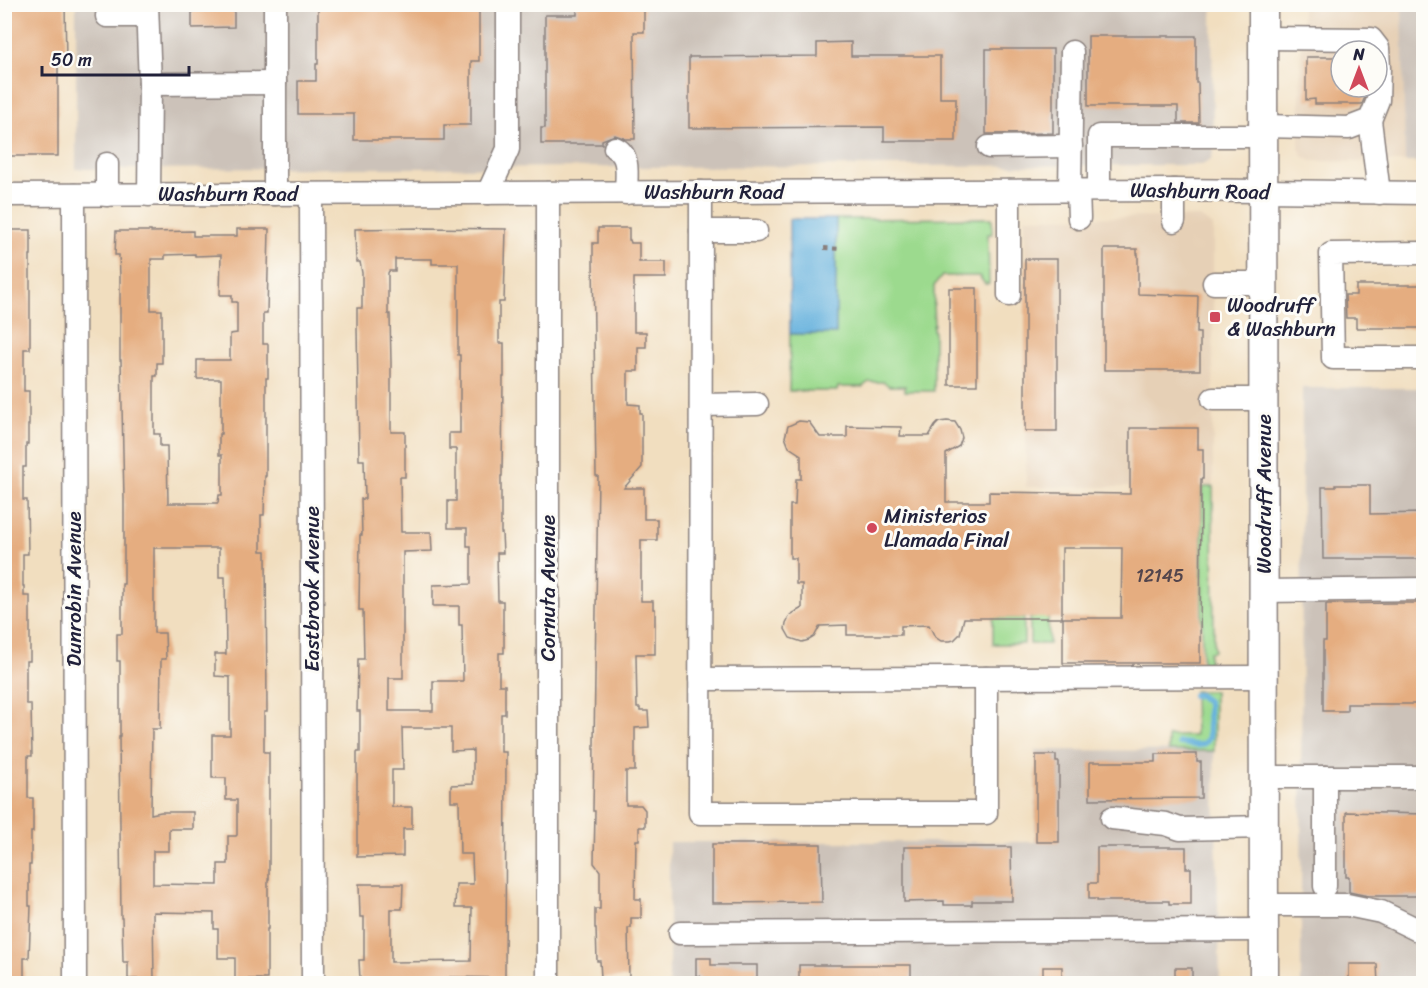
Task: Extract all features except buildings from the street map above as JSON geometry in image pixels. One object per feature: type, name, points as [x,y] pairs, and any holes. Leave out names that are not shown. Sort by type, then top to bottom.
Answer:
[{"type":"main road","name":"Woodruff Avenue","points":[[1263,4],[1264,984]]},
{"type":"street","points":[[275,4],[275,194]]},
{"type":"street","points":[[488,193],[508,149],[508,4]]},
{"type":"street","points":[[107,16],[147,10],[150,84],[149,195]]},
{"type":"street","points":[[1263,38],[1371,39],[1378,48],[1378,100],[1370,120],[1379,193]]},
{"type":"street","points":[[1072,52],[1071,146],[1083,190]]},
{"type":"street","points":[[150,84],[275,83]]},
{"type":"street","points":[[1071,118],[1091,118],[1099,136],[1083,190],[1079,218]]},
{"type":"street","points":[[1099,136],[1349,128],[1370,120]]},
{"type":"street","points":[[989,147],[1071,146]]},
{"type":"street","points":[[615,148],[625,156],[626,193]]},
{"type":"street","points":[[107,164],[107,195]]},
{"type":"street","name":"Washburn Road","points":[[4,195],[1083,190],[1424,193]]},
{"type":"street","points":[[1174,190],[1174,221]]},
{"type":"street","points":[[1009,191],[1009,295]]},
{"type":"street","points":[[701,192],[700,813],[986,813],[986,678]]},
{"type":"street","name":"Cornuta Avenue","points":[[548,193],[548,984]]},
{"type":"street","name":"Eastbrook Avenue","points":[[311,194],[313,984]]},
{"type":"street","name":"Dunrobin Avenue","points":[[74,195],[75,984]]},
{"type":"street","points":[[701,231],[756,231]]},
{"type":"street","points":[[1424,253],[1331,254],[1333,358],[1424,358]]},
{"type":"street","points":[[1214,283],[1263,283]]},
{"type":"street","points":[[1213,399],[1264,399]]},
{"type":"street","points":[[701,405],[757,404]]},
{"type":"street","points":[[1264,591],[1424,589]]},
{"type":"street","points":[[700,679],[1264,677]]},
{"type":"street","points":[[1264,777],[1424,777]]},
{"type":"street","points":[[1325,777],[1325,886]]},
{"type":"street","points":[[1112,818],[1166,824],[1180,829],[1264,827]]},
{"type":"street","points":[[680,933],[1264,918],[1347,905],[1381,912],[1424,933]]},
{"type":"path","points":[[824,248],[840,249]]},
{"type":"shaded area","points":[[76,5],[1212,5],[1213,152],[1211,160],[1202,165],[76,169]]},
{"type":"shaded area","points":[[1302,5],[1402,5],[1405,162],[1311,161],[1303,156],[1299,148]]},
{"type":"shaded area","points":[[1402,5],[1423,5],[1423,162],[1405,162]]},
{"type":"shaded area","points":[[1200,217],[1213,226],[1213,487],[1026,487],[1025,218]]},
{"type":"shaded area","points":[[1302,388],[1423,388],[1423,983],[1301,984]]},
{"type":"shaded area","points":[[1036,750],[1214,751],[1220,983],[669,984],[669,842],[1035,842]]},
{"type":"green space","points":[[992,218],[992,234],[988,234],[989,284],[985,284],[979,276],[942,276],[934,286],[934,391],[905,391],[905,386],[869,382],[862,387],[838,387],[837,391],[789,391],[790,334],[836,334],[836,219]]},
{"type":"green space","points":[[1202,487],[1213,487],[1214,651],[1209,652],[1209,663],[1202,663]]},
{"type":"green space","points":[[1035,615],[1048,615],[1049,644],[1030,644],[1030,618],[1034,618]]},
{"type":"green space","points":[[993,618],[1024,618],[1024,644],[993,644]]},
{"type":"green space","points":[[1194,691],[1214,691],[1214,751],[1168,751],[1168,736],[1195,736]]},
{"type":"water","points":[[789,219],[836,219],[836,334],[790,334]]},
{"type":"waterway","points":[[1179,743],[1200,745],[1209,737],[1208,702],[1199,695],[1194,695]]},
{"type":"place","name":"Woodruff & Washburn","points":[[1215,317]]},
{"type":"place","name":"Ministerios Llamada Final","points":[[872,528]]}]
